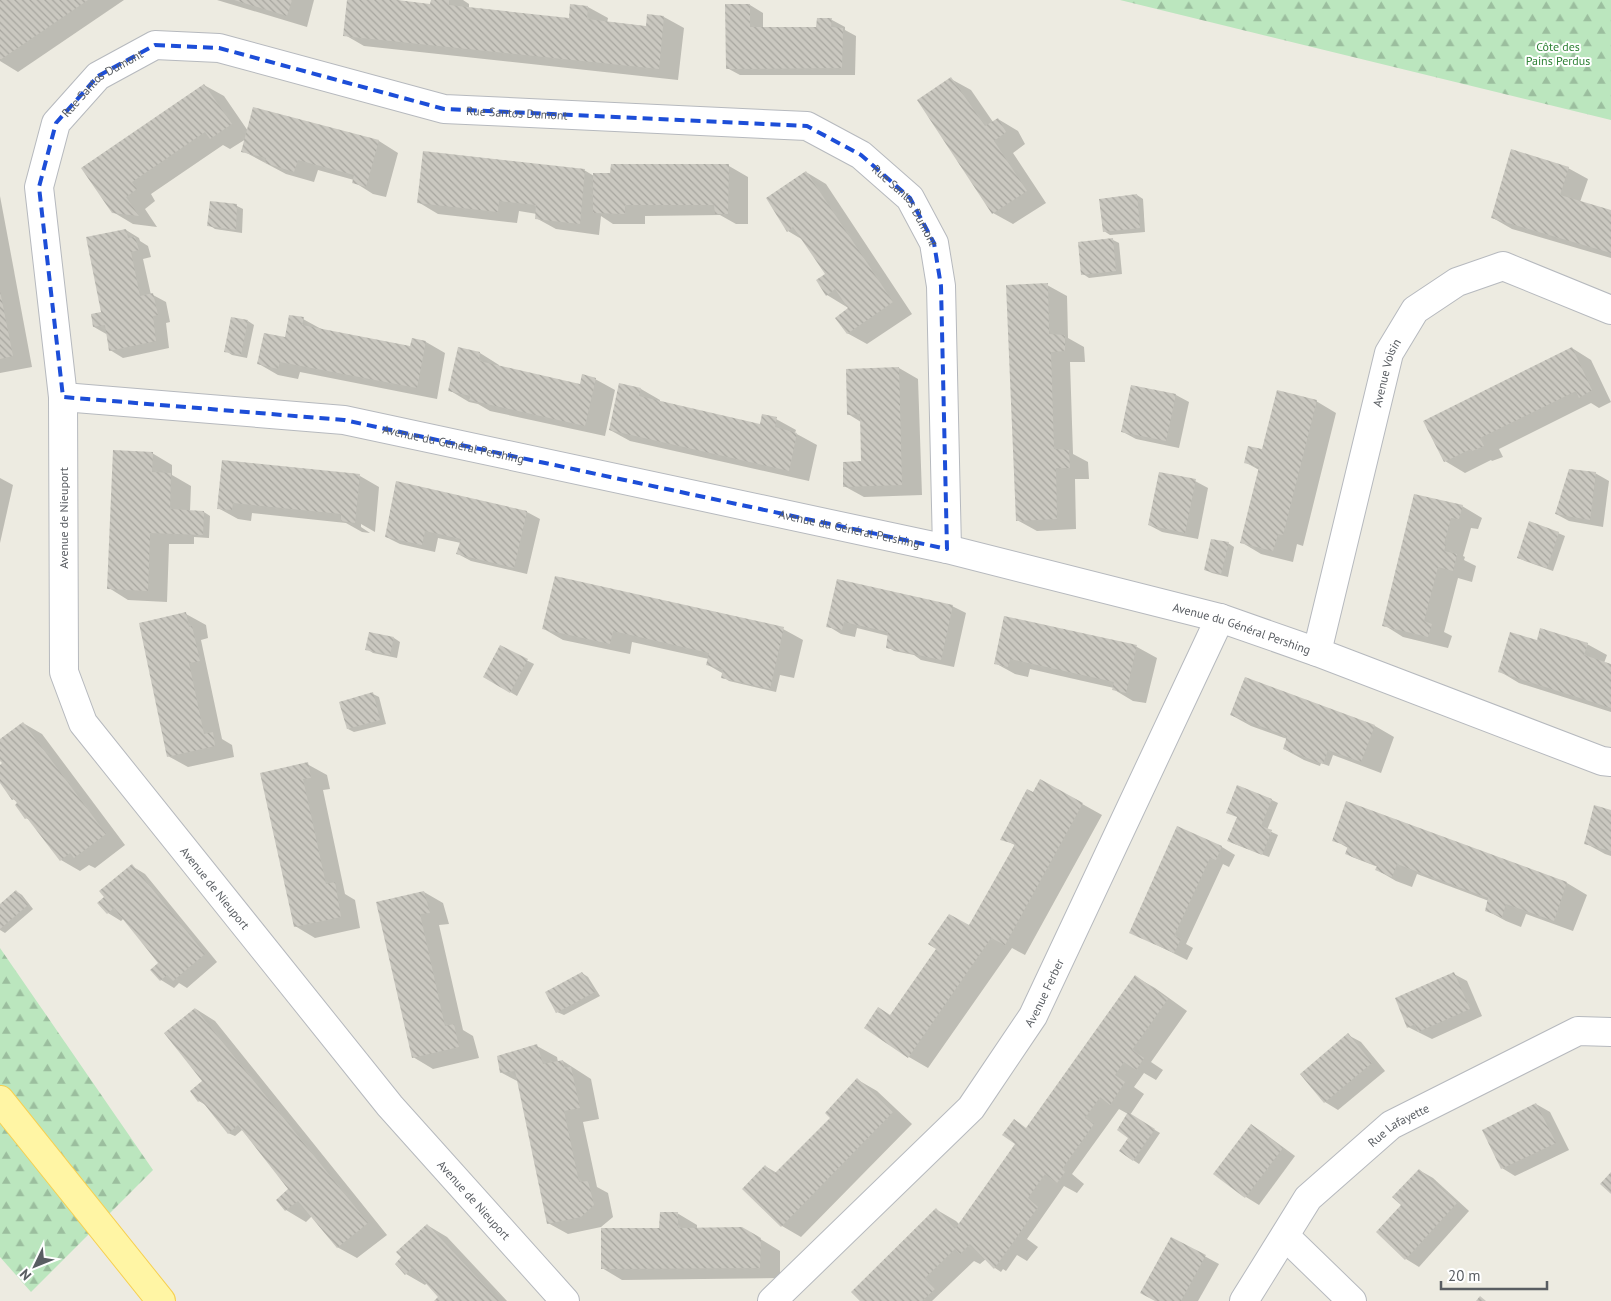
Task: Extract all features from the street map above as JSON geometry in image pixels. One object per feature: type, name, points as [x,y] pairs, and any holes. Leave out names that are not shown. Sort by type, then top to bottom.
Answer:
[{"type":"main road","points":[[0,1100],[161,1301]]},
{"type":"street","name":"Rue Santos Dumont","points":[[63,397],[39,187],[56,123],[98,76],[156,45],[220,48],[444,109],[807,126],[861,155],[910,198],[934,243],[941,286],[947,549]]},
{"type":"street","name":"Avenue Voisin","points":[[1317,652],[1389,353],[1415,310],[1457,282],[1503,266],[1611,310]]},
{"type":"street","name":"Avenue du Général Pershing","points":[[63,397],[344,420],[947,549],[1220,618],[1317,652],[1602,761],[1611,762]]},
{"type":"street","name":"Avenue de Nieuport","points":[[63,397],[64,672],[83,723],[390,1106],[566,1301]]},
{"type":"street","name":"Avenue Ferber","points":[[772,1301],[971,1108],[1033,1016],[1220,618]]},
{"type":"street","name":"Rue Lafayette","points":[[1244,1301],[1308,1198],[1391,1125],[1578,1031],[1611,1032]]},
{"type":"street","points":[[1285,1236],[1352,1301]]},
{"type":"highlighted area","points":[[155,45],[219,48],[444,109],[807,126],[861,155],[910,198],[934,243],[941,286],[947,549],[344,420],[63,397],[39,187],[56,123],[98,76]]},
{"type":"green space","name":"Côte des Pains Perdus","points":[[1120,0],[1611,0],[1611,120]]},
{"type":"green space","points":[[0,948],[153,1170],[31,1292],[0,1257]]},
{"type":"building","points":[[0,0],[88,0],[0,60]]},
{"type":"building","points":[[234,0],[292,0],[287,16]]},
{"type":"building","points":[[347,0],[397,0],[430,4],[431,0],[449,0],[449,5],[569,18],[570,4],[588,6],[587,19],[646,26],[647,14],[664,16],[659,69],[343,36]]},
{"type":"building","points":[[725,4],[750,4],[750,27],[816,27],[817,18],[832,18],[831,27],[843,28],[842,68],[726,69]]},
{"type":"building","points":[[951,77],[985,126],[998,118],[1006,132],[994,141],[1027,191],[992,214],[917,100]]},
{"type":"building","points":[[204,84],[232,124],[210,139],[205,132],[132,182],[137,189],[126,197],[139,216],[112,213],[81,168]]},
{"type":"building","points":[[253,107],[379,140],[366,187],[352,183],[354,175],[298,160],[294,172],[265,163],[266,158],[241,152]]},
{"type":"building","points":[[1511,149],[1569,167],[1560,195],[1611,210],[1611,253],[1491,218]]},
{"type":"building","points":[[423,151],[585,169],[580,224],[535,219],[536,205],[499,201],[498,212],[417,203]]},
{"type":"building","points":[[611,164],[729,164],[728,214],[715,214],[714,205],[625,205],[625,214],[593,213],[593,173],[610,173]]},
{"type":"building","points":[[806,171],[893,302],[847,334],[835,318],[848,308],[835,289],[826,296],[816,280],[825,274],[793,227],[787,232],[766,198]]},
{"type":"building","points":[[1137,194],[1140,228],[1103,232],[1099,199]]},
{"type":"building","points":[[210,201],[237,204],[236,230],[207,226]]},
{"type":"building","points":[[126,229],[128,238],[135,237],[139,250],[131,252],[140,296],[153,293],[158,315],[153,316],[156,341],[109,351],[105,325],[93,327],[91,314],[101,312],[86,237]]},
{"type":"building","points":[[1113,238],[1116,271],[1081,275],[1078,242]]},
{"type":"building","points":[[1048,283],[1049,334],[1065,335],[1065,351],[1051,352],[1054,449],[1069,450],[1070,468],[1056,468],[1057,519],[1016,521],[1006,285]]},
{"type":"building","points":[[0,291],[13,356],[0,359]]},
{"type":"building","points":[[289,315],[304,317],[302,325],[410,346],[412,338],[426,341],[417,388],[280,362],[278,369],[257,364],[264,333],[285,337]]},
{"type":"building","points":[[231,317],[248,320],[241,355],[224,352]]},
{"type":"building","points":[[458,347],[480,352],[479,361],[580,384],[582,374],[596,378],[585,426],[469,400],[471,396],[448,391]]},
{"type":"building","points":[[1572,347],[1592,390],[1579,398],[1576,391],[1480,438],[1484,446],[1472,451],[1471,449],[1444,462],[1423,421]]},
{"type":"building","points":[[899,367],[902,485],[843,487],[843,462],[861,461],[860,414],[847,415],[846,369]]},
{"type":"building","points":[[619,383],[641,388],[639,396],[760,424],[762,414],[777,417],[775,427],[797,433],[789,471],[609,430]]},
{"type":"building","points":[[1131,385],[1176,394],[1166,441],[1121,432]]},
{"type":"building","points":[[1277,390],[1317,400],[1283,535],[1278,534],[1273,551],[1240,543],[1259,467],[1244,463],[1248,446],[1262,449]]},
{"type":"building","points":[[113,450],[153,452],[152,472],[171,473],[170,509],[204,511],[203,535],[150,533],[148,591],[107,589]]},
{"type":"building","points":[[222,460],[360,474],[355,523],[341,521],[341,514],[233,503],[232,510],[217,509]]},
{"type":"building","points":[[1569,469],[1596,472],[1590,520],[1555,514]]},
{"type":"building","points":[[1159,472],[1196,479],[1185,533],[1148,525]]},
{"type":"building","points":[[396,481],[527,511],[514,568],[456,554],[461,539],[425,531],[422,545],[385,537]]},
{"type":"building","points":[[1414,494],[1463,505],[1459,519],[1451,518],[1444,544],[1446,544],[1444,551],[1457,554],[1453,571],[1438,567],[1424,621],[1432,624],[1428,637],[1382,626]]},
{"type":"building","points":[[1529,521],[1559,532],[1547,568],[1517,558]]},
{"type":"building","points":[[1211,539],[1229,542],[1221,574],[1204,570]]},
{"type":"building","points":[[555,576],[784,627],[770,689],[721,678],[723,669],[706,665],[709,653],[613,631],[610,644],[542,629]]},
{"type":"building","points":[[837,579],[953,605],[941,660],[886,648],[888,632],[844,622],[842,630],[826,627]]},
{"type":"building","points":[[186,612],[189,627],[192,626],[200,661],[189,663],[204,734],[213,732],[215,746],[167,757],[139,623]]},
{"type":"building","points":[[1004,616],[1137,645],[1126,693],[1112,690],[1114,682],[1010,659],[1008,667],[994,664]]},
{"type":"building","points":[[1540,628],[1588,643],[1584,655],[1611,664],[1611,708],[1498,672],[1510,632],[1537,640]]},
{"type":"building","points":[[369,632],[394,637],[390,655],[365,650]]},
{"type":"building","points":[[500,645],[528,659],[510,693],[483,677]]},
{"type":"building","points":[[1245,677],[1375,725],[1361,762],[1328,750],[1323,764],[1283,749],[1287,736],[1230,715]]},
{"type":"building","points":[[373,692],[380,720],[347,729],[339,702]]},
{"type":"building","points":[[23,722],[106,834],[74,858],[70,853],[60,861],[27,818],[25,819],[15,805],[17,803],[14,799],[12,800],[0,783],[0,765],[2,763],[0,761],[0,739]]},
{"type":"building","points":[[308,762],[311,778],[303,779],[326,884],[335,882],[341,917],[294,927],[260,773]]},
{"type":"building","points":[[1040,779],[1083,803],[1005,945],[991,938],[908,1058],[864,1028],[878,1007],[890,1015],[936,949],[928,944],[949,914],[969,925],[1015,844],[1000,840],[1027,789],[1033,792]]},
{"type":"building","points":[[1237,785],[1272,799],[1261,826],[1272,830],[1262,855],[1227,841],[1237,817],[1226,813]]},
{"type":"building","points":[[1346,801],[1567,882],[1554,921],[1506,904],[1502,917],[1485,911],[1488,898],[1397,864],[1392,877],[1375,870],[1377,866],[1345,854],[1348,846],[1332,841]]},
{"type":"building","points":[[1594,805],[1611,810],[1611,851],[1584,844]]},
{"type":"building","points":[[1177,826],[1222,846],[1216,860],[1210,858],[1174,936],[1181,939],[1174,953],[1129,933]]},
{"type":"building","points":[[132,864],[205,954],[173,981],[167,975],[160,981],[150,970],[158,963],[114,908],[107,914],[97,903],[104,897],[99,891]]},
{"type":"building","points":[[16,890],[28,905],[0,929],[0,904]]},
{"type":"building","points":[[424,891],[430,913],[420,914],[445,1026],[454,1024],[459,1047],[412,1058],[376,902]]},
{"type":"building","points":[[582,972],[595,992],[556,1013],[545,992]]},
{"type":"building","points":[[1454,972],[1470,1009],[1418,1032],[1415,1024],[1407,1028],[1395,998]]},
{"type":"building","points":[[1135,975],[1168,999],[1132,1050],[1144,1058],[1136,1070],[1124,1062],[1115,1075],[1125,1082],[1110,1105],[1100,1097],[1085,1118],[1094,1124],[1062,1169],[1065,1172],[1057,1183],[1045,1174],[1028,1198],[1038,1207],[994,1269],[970,1244],[960,1254],[955,1249],[925,1278],[935,1289],[922,1301],[860,1301],[851,1292],[936,1208],[955,1229],[1015,1144],[1002,1135],[1014,1119],[1026,1128]]},
{"type":"building","points":[[195,1008],[368,1223],[337,1248],[298,1201],[285,1211],[276,1200],[288,1189],[238,1125],[228,1134],[201,1100],[198,1102],[190,1091],[202,1081],[164,1033]]},
{"type":"building","points":[[1348,1033],[1372,1063],[1324,1103],[1300,1074]]},
{"type":"building","points":[[537,1044],[543,1064],[563,1060],[564,1068],[571,1067],[580,1108],[564,1111],[579,1182],[588,1181],[594,1205],[581,1217],[547,1224],[515,1071],[500,1073],[497,1056]]},
{"type":"building","points":[[857,1078],[893,1112],[781,1227],[742,1189],[765,1165],[774,1174],[830,1118],[825,1113]]},
{"type":"building","points":[[1536,1103],[1556,1143],[1501,1169],[1482,1130]]},
{"type":"building","points":[[1128,1112],[1155,1129],[1133,1161],[1119,1151],[1128,1138],[1117,1130]]},
{"type":"building","points":[[1251,1124],[1283,1148],[1245,1198],[1213,1174]]},
{"type":"building","points":[[1419,1169],[1457,1203],[1405,1260],[1376,1232],[1401,1205],[1392,1197]]},
{"type":"building","points":[[1611,1172],[1611,1194],[1600,1184]]},
{"type":"building","points":[[660,1212],[678,1212],[678,1228],[742,1227],[761,1238],[760,1268],[601,1269],[601,1228],[659,1228]]},
{"type":"building","points":[[427,1224],[499,1301],[434,1301],[438,1297],[412,1268],[405,1275],[395,1264],[401,1257],[396,1252]]},
{"type":"building","points":[[1171,1237],[1206,1255],[1181,1301],[1155,1301],[1140,1293]]},
{"type":"building","points":[[1480,1296],[1486,1301],[1476,1301]]}]
